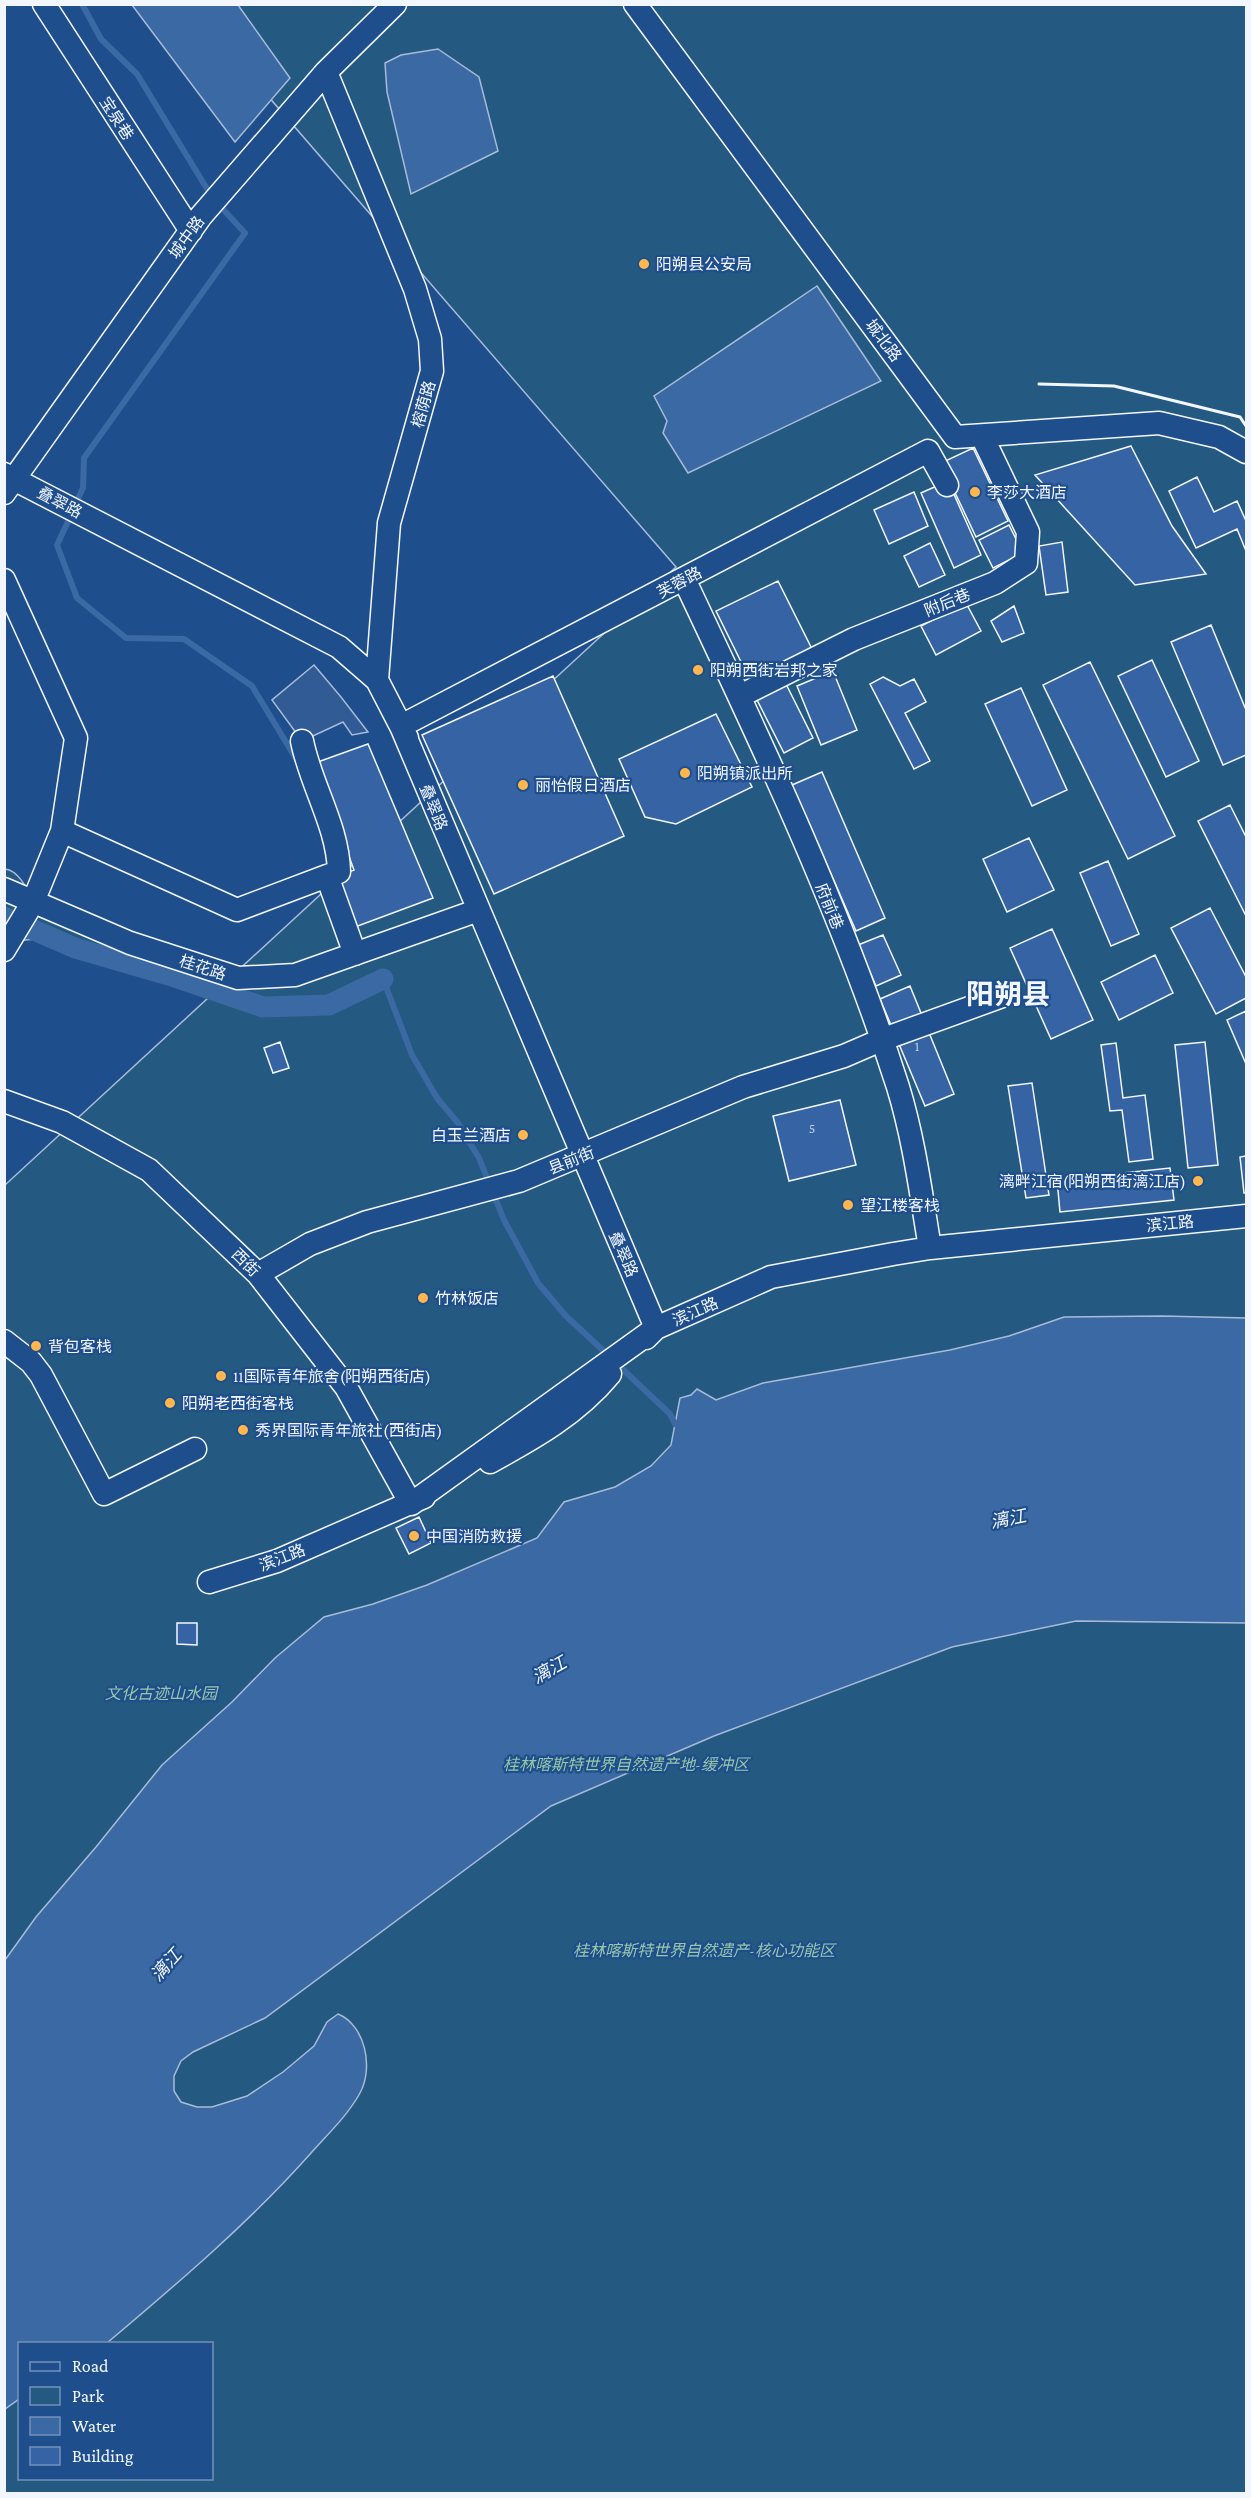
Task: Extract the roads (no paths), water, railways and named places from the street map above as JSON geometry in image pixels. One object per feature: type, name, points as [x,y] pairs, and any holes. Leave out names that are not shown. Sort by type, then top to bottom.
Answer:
[{"type":"street","name":"宝泉巷","points":[[44,4],[196,223]]},
{"type":"street","name":"城中路","points":[[8,481],[196,223],[326,72],[395,4]]},
{"type":"street","name":"城北路","points":[[635,4],[956,437]]},
{"type":"street","name":"榕荫路","points":[[326,72],[415,289],[430,339],[432,371],[389,524],[377,680]]},
{"type":"street","points":[[956,437],[1159,423],[1219,437],[1246,452]]},
{"type":"street","name":"附后巷","points":[[740,696],[854,639],[995,583],[1026,563],[1028,532],[982,436]]},
{"type":"street","name":"芙蓉路","points":[[401,726],[956,437]]},
{"type":"street","points":[[411,1504],[656,1328],[401,726],[928,451],[947,486]]},
{"type":"street","name":"叠翠路","points":[[8,481],[339,647],[377,680],[401,726],[476,911],[656,1328]]},
{"type":"street","name":"府前巷","points":[[684,579],[740,696],[856,968],[908,1124],[930,1248]]},
{"type":"street","points":[[4,580],[76,738],[62,831],[33,902],[6,947]]},
{"type":"street","points":[[62,831],[237,910],[339,872],[338,850],[302,741]]},
{"type":"street","points":[[327,876],[358,952]]},
{"type":"street","name":"桂花路","points":[[4,889],[130,943],[238,978],[295,975],[476,911]]},
{"type":"street","name":"县前街","points":[[258,1274],[310,1244],[367,1222],[519,1181],[743,1087],[844,1056],[881,1040],[1008,994]]},
{"type":"street","name":"西街","points":[[4,1101],[62,1122],[149,1170],[258,1274],[346,1387],[411,1504]]},
{"type":"street","name":"滨江路","points":[[209,1582],[277,1561],[411,1504],[549,1430],[577,1408],[631,1350],[656,1328],[771,1278],[930,1248],[1246,1216]]},
{"type":"street","points":[[4,1341],[31,1362],[41,1375],[104,1494],[195,1449]]},
{"type":"water","points":[[132,5],[238,5],[290,78],[235,142]]},
{"type":"water","points":[[438,49],[479,77],[498,151],[411,194],[387,92],[385,63],[401,55]]},
{"type":"water","points":[[817,286],[881,381],[688,473],[663,433],[667,421],[654,396]]},
{"type":"water","name":"漓江","points":[[1064,1317],[1246,1318],[1246,1623],[1076,1621],[952,1647],[714,1736],[551,1806],[265,2018],[193,2052],[181,2061],[174,2076],[174,2091],[181,2102],[197,2107],[212,2107],[247,2096],[283,2072],[314,2046],[327,2022],[338,2014],[355,2027],[361,2037],[366,2071],[360,2093],[350,2109],[287,2179],[212,2252],[108,2342],[18,2342],[18,2400],[5,2409],[5,1960],[36,1917],[162,1765],[232,1702],[275,1658],[324,1617],[373,1604],[427,1585],[537,1538],[564,1502],[615,1487],[651,1466],[671,1445],[680,1398],[691,1395],[697,1389],[716,1400],[763,1383],[950,1350],[1009,1336]]},
{"type":"waterway","points":[[82,4],[101,39],[137,74],[212,197]]},
{"type":"waterway","points":[[75,505],[83,488],[84,458],[245,233],[218,204]]},
{"type":"waterway","points":[[71,515],[57,545],[77,598],[126,638],[184,639],[252,686],[298,762]]},
{"type":"waterway","points":[[4,917],[75,948],[175,977],[263,1007],[329,1005],[383,979]]},
{"type":"waterway","points":[[383,979],[412,1055],[437,1098],[458,1123],[479,1158],[504,1220],[538,1283],[565,1315],[608,1355]]},
{"type":"waterway","points":[[615,1362],[670,1414],[675,1424]]},
{"type":"place","name":"阳朔县公安局","points":[[644,264]]},
{"type":"place","name":"李莎大酒店","points":[[975,492]]},
{"type":"place","name":"阳朔西街岩邦之家","points":[[698,670]]},
{"type":"place","name":"阳朔镇派出所","points":[[685,773]]},
{"type":"place","name":"丽怡假日酒店","points":[[523,785]]},
{"type":"place","name":"白玉兰酒店","points":[[523,1135]]},
{"type":"place","name":"漓畔江宿(阳朔西街漓江店)","points":[[1198,1181]]},
{"type":"place","name":"望江楼客栈","points":[[848,1205]]},
{"type":"place","name":"竹林饭店","points":[[423,1298]]},
{"type":"place","name":"背包客栈","points":[[36,1346]]},
{"type":"place","name":"11国际青年旅舍(阳朔西街店)","points":[[221,1376]]},
{"type":"place","name":"阳朔老西街客栈","points":[[170,1403]]},
{"type":"place","name":"秀界国际青年旅社(西街店)","points":[[243,1430]]},
{"type":"place","name":"中国消防救援","points":[[414,1536]]},
{"type":"district","name":"阳朔县","points":[[1008,994]]},
{"type":"park label","name":"文化古迹山水园","points":[[161,1693]]},
{"type":"park label","name":"桂林喀斯特世界自然遗产地-缓冲区","points":[[626,1764]]},
{"type":"park label","name":"桂林喀斯特世界自然遗产-核心功能区","points":[[704,1950]]}]
